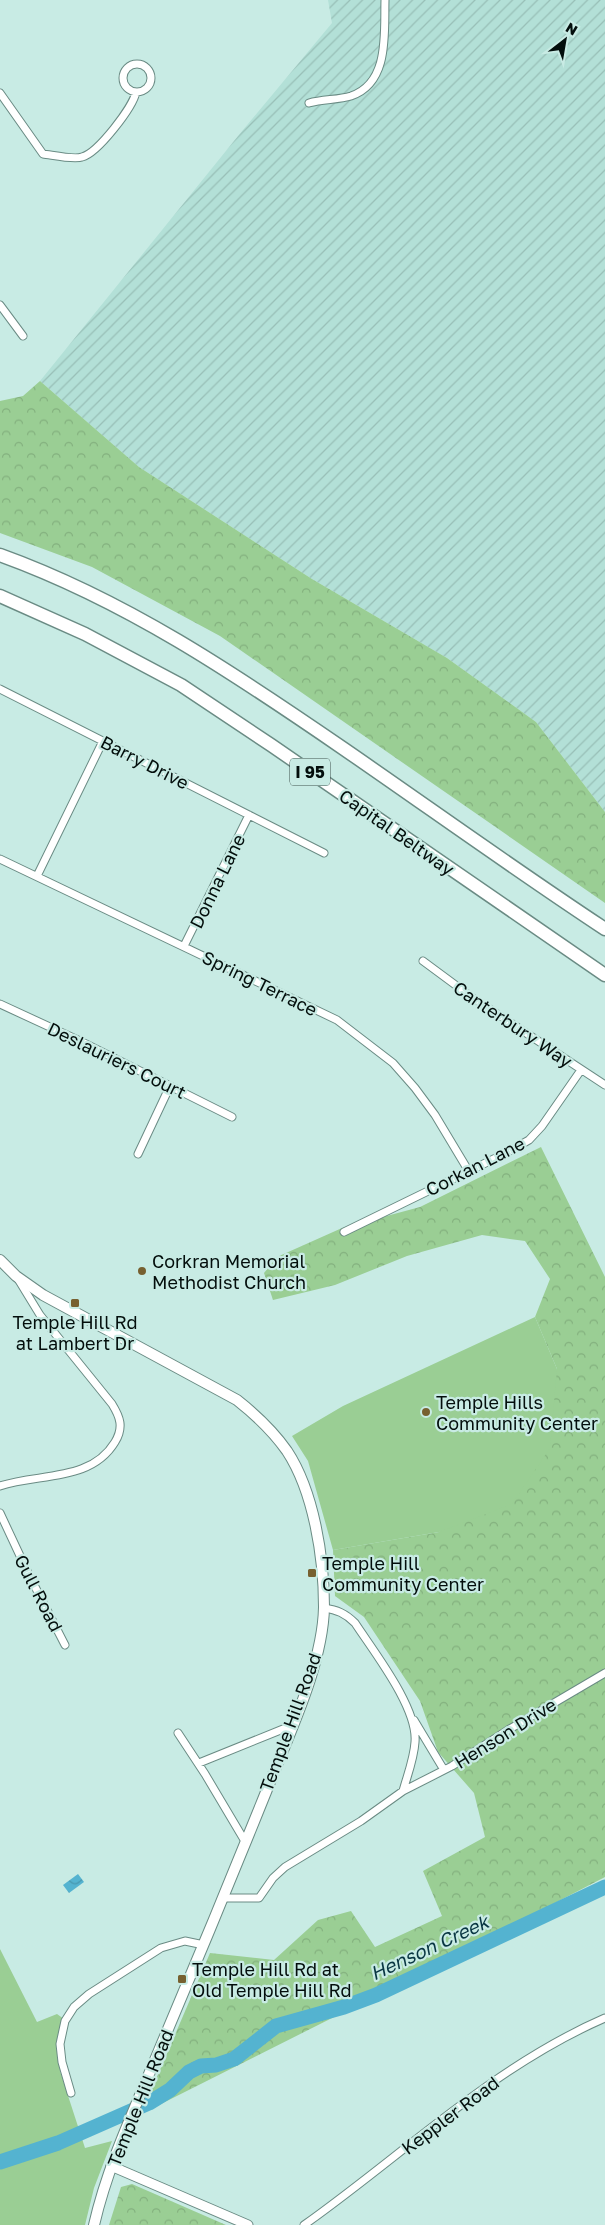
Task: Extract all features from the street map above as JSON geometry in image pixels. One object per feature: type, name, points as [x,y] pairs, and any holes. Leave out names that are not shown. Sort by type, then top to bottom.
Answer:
[{"type":"highway","name":"I 95","points":[[0,555],[105,601],[201,653],[294,714],[605,929]]},
{"type":"highway","name":"Capital Beltway","points":[[0,596],[85,634],[181,685],[605,975]]},
{"type":"main road","name":"Temple Hill Road","points":[[0,1260],[16,1276],[43,1295],[237,1400],[272,1431],[288,1453],[310,1501],[322,1564],[324,1608],[316,1653],[293,1725],[246,1844],[111,2166],[94,2225]]},
{"type":"street","points":[[309,103],[353,95],[366,87],[383,57],[385,0]]},
{"type":"street","points":[[138,64],[148,69],[151,79],[146,89],[136,92],[127,87],[124,77],[128,67],[138,64]]},
{"type":"street","points":[[0,93],[43,154],[82,157],[88,154],[119,123],[134,101],[136,92]]},
{"type":"street","points":[[0,306],[23,336]]},
{"type":"street","name":"Barry Drive","points":[[0,689],[324,853]]},
{"type":"street","points":[[37,876],[104,741]]},
{"type":"street","name":"Donna Lane","points":[[184,946],[249,815]]},
{"type":"street","name":"Spring Terrace","points":[[0,859],[337,1020],[393,1063],[415,1088],[435,1115],[468,1170]]},
{"type":"street","name":"Canterbury Way","points":[[423,962],[473,998],[605,1086]]},
{"type":"street","name":"Deslauriers Court","points":[[0,1004],[232,1117]]},
{"type":"street","name":"Corkan Lane","points":[[344,1232],[529,1140],[542,1126],[580,1070]]},
{"type":"street","points":[[138,1154],[170,1086]]},
{"type":"street","points":[[0,1486],[60,1475],[94,1463],[105,1455],[113,1445],[121,1427],[120,1417],[112,1404],[40,1315],[16,1276]]},
{"type":"street","name":"Gull Road","points":[[0,1513],[65,1645]]},
{"type":"street","points":[[324,1608],[339,1611],[347,1615],[355,1623],[393,1682],[444,1770]]},
{"type":"street","name":"Henson Drive","points":[[223,1898],[259,1898],[285,1867],[361,1821],[403,1792],[444,1770],[605,1673]]},
{"type":"street","points":[[403,1792],[415,1742],[410,1714]]},
{"type":"street","points":[[199,1763],[293,1725]]},
{"type":"street","points":[[178,1733],[199,1763],[246,1844]]},
{"type":"street","points":[[71,2093],[62,2062],[60,2044],[65,2022],[74,2007],[89,1994],[160,1948],[185,1941],[204,1944]]},
{"type":"street","name":"Keppler Road","points":[[304,2225],[513,2068],[566,2036],[605,2018]]},
{"type":"street","points":[[111,2166],[248,2225]]},
{"type":"shaded area","points":[[328,0],[605,0],[605,812],[536,722],[447,658],[312,579],[139,467],[40,381],[332,23]]},
{"type":"green space","points":[[40,381],[139,467],[312,579],[447,658],[536,722],[605,812],[605,903],[220,636],[92,567],[0,533],[0,401],[23,396]]},
{"type":"green space","points":[[541,1147],[605,1277],[605,1877],[348,2010],[141,2114],[210,1953],[274,1960],[318,1920],[351,1911],[375,1947],[442,1916],[423,1871],[485,1837],[474,1793],[438,1752],[420,1701],[364,1617],[335,1596],[333,1550],[439,1532],[557,1369],[535,1317],[550,1279],[525,1241],[482,1235],[407,1256],[335,1285],[273,1300],[264,1273],[277,1257],[342,1228],[420,1207]]},
{"type":"green space","points":[[535,1317],[557,1369],[550,1448],[512,1504],[439,1532],[333,1550],[308,1461],[292,1436],[343,1406]]},
{"type":"green space","points":[[0,1949],[37,2022],[57,2014],[64,2019],[59,2056],[60,2071],[85,2148],[112,2141],[94,2188],[85,2225],[0,2225]]},
{"type":"green space","points":[[132,2184],[226,2225],[109,2225],[121,2187]]},
{"type":"water","points":[[78,1874],[84,1882],[69,1893],[63,1885]]},
{"type":"waterway","name":"Henson Creek","points":[[0,2162],[58,2143],[149,2103],[170,2090],[189,2072],[201,2066],[216,2065],[234,2059],[276,2026],[344,2007],[376,1995],[605,1887]]},
{"type":"place","name":"Corkran Memorial Methodist Church","points":[[142,1271]]},
{"type":"place","name":"Temple Hill Rd at Lambert Dr","points":[[75,1303]]},
{"type":"place","name":"Temple Hills Community Center","points":[[426,1412]]},
{"type":"place","name":"Temple Hill Community Center","points":[[312,1573]]},
{"type":"place","name":"Temple Hill Rd at Old Temple Hill Rd","points":[[182,1979]]}]
